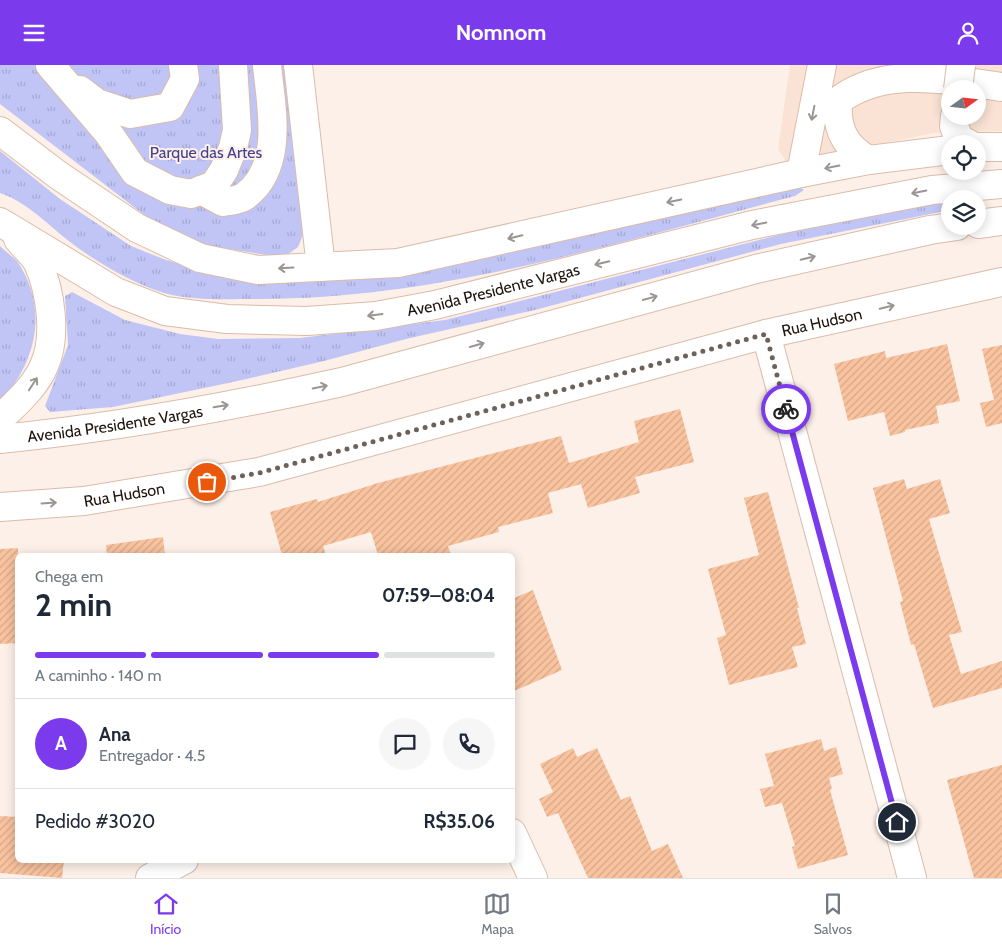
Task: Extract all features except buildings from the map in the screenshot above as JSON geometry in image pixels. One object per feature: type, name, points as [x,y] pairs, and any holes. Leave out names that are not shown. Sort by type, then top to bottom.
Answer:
[{"type":"main road","points":[[54,69],[97,103],[130,114],[170,107],[185,79],[183,65]]},
{"type":"main road","points":[[54,69],[109,134],[135,172],[170,190],[191,194],[214,185],[224,170],[233,148],[237,130],[233,65]]},
{"type":"main road","points":[[201,190],[223,202],[244,197],[262,177],[273,142],[267,65]]},
{"type":"main road","points":[[298,65],[321,267]]},
{"type":"main road","points":[[801,173],[822,65]]},
{"type":"main road","points":[[959,80],[961,65]]},
{"type":"main road","points":[[869,160],[857,154],[845,141],[839,127],[838,101],[856,88],[905,69],[1002,87]]},
{"type":"main road","points":[[0,131],[58,175],[138,228],[200,258],[258,270],[398,263],[801,173],[869,160],[957,134]]},
{"type":"main road","points":[[986,147],[1002,147]]},
{"type":"main road","name":"Avenida Presidente Vargas","points":[[4,225],[116,292],[165,311],[226,319],[307,321],[376,316],[436,305],[752,225],[932,190],[1002,184]]},
{"type":"main road","points":[[986,223],[1002,221]]},
{"type":"main road","points":[[0,419],[29,390],[45,365],[51,338],[48,296],[37,262],[4,225]]},
{"type":"main road","name":"Avenida Presidente Vargas","points":[[0,439],[70,432],[272,398],[324,386],[756,269],[941,228]]},
{"type":"main road","name":"Rua Hudson","points":[[0,507],[84,501],[259,473],[766,334],[1002,282]]},
{"type":"main road","points":[[766,334],[912,878]]},
{"type":"main road","points":[[515,839],[533,878]]},
{"type":"main road","points":[[150,878],[178,863]]},
{"type":"shaded area","points":[[790,65],[1002,65],[1002,131],[934,133],[787,163],[778,149]]},
{"type":"green space","name":"Parque das Artes","points":[[0,65],[286,65],[298,194],[305,230],[298,247],[287,255],[273,256],[216,247],[187,239],[160,227],[0,104]]},
{"type":"green space","points":[[0,151],[60,199],[131,246],[166,260],[222,276],[385,276],[461,264],[603,229],[798,186],[804,190],[795,196],[595,249],[461,279],[393,290],[325,297],[210,299],[175,296],[151,289],[125,277],[75,246],[18,201],[0,193]]},
{"type":"green space","points":[[941,201],[941,212],[781,244],[535,310],[406,339],[324,361],[233,382],[113,407],[50,412],[45,406],[68,345],[65,296],[72,292],[125,320],[180,334],[218,339],[300,338],[445,320],[857,215]]},
{"type":"green space","points":[[0,246],[17,261],[27,279],[33,297],[35,315],[34,334],[23,370],[13,386],[0,401]]},
{"type":"way so far","points":[[207,482],[259,473],[766,334],[786,409]]},
{"type":"route","points":[[786,409],[897,822]]}]
